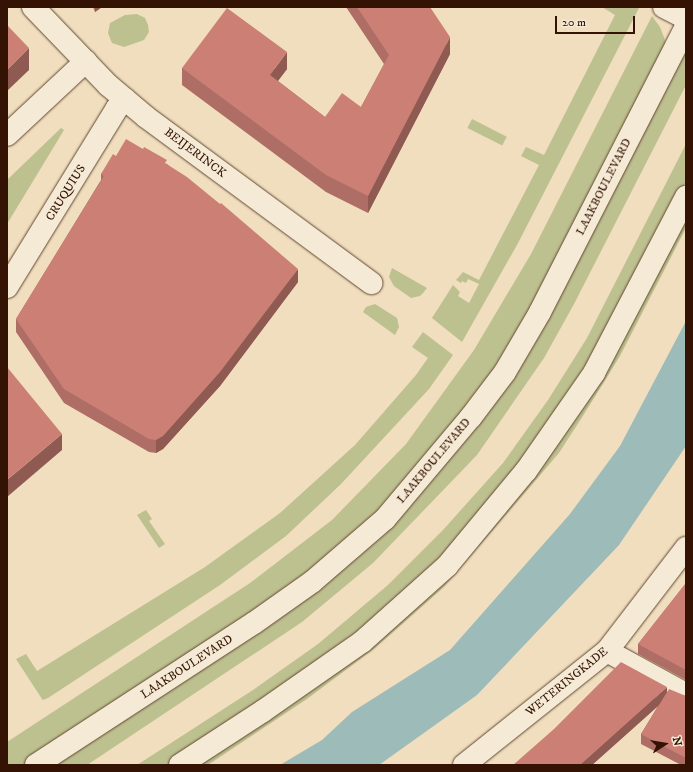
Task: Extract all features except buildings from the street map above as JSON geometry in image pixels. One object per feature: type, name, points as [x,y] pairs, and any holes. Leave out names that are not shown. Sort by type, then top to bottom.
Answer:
[{"type":"main road","name":"BEIJERINCK","points":[[32,7],[108,85],[146,117],[371,283]]},
{"type":"main road","points":[[664,7],[686,18]]},
{"type":"main road","name":"LAAKBOULEVARD","points":[[36,765],[254,623],[306,587],[385,519],[471,417],[505,372],[540,312],[686,27]]},
{"type":"main road","points":[[7,135],[86,62]]},
{"type":"main road","name":"CRUQUIUS","points":[[7,288],[117,108],[125,99]]},
{"type":"main road","points":[[180,765],[263,711],[362,642],[447,566],[526,471],[594,373],[686,197]]},
{"type":"main road","name":"WETERINGKADE","points":[[464,765],[607,651],[686,548]]},
{"type":"main road","points":[[607,651],[686,694]]},
{"type":"green space","points":[[602,7],[639,8],[517,245],[462,342],[432,318],[453,285],[460,292],[458,296],[469,303],[479,284],[468,279],[466,283],[462,281],[461,283],[456,280],[463,272],[479,280],[539,165],[521,156],[526,147],[544,155],[615,15]]},
{"type":"green space","points":[[137,14],[145,18],[148,25],[149,32],[144,40],[124,47],[112,43],[108,33],[110,23],[125,15]]},
{"type":"green space","points":[[652,16],[660,27],[665,40],[665,51],[499,368],[399,490],[345,545],[308,576],[175,668],[24,765],[7,765],[7,742],[250,583],[332,520],[406,444],[474,350],[531,254]]},
{"type":"green space","points":[[686,49],[686,85],[574,304],[544,358],[477,455],[373,563],[302,622],[87,765],[54,765],[73,753],[437,473]]},
{"type":"green space","points":[[472,119],[507,137],[502,146],[467,128]]},
{"type":"green space","points":[[61,128],[64,130],[7,224],[7,180]]},
{"type":"green space","points":[[686,144],[686,181],[598,354],[564,409],[466,531],[407,592],[336,650],[170,765],[137,765],[253,690],[318,644],[388,585],[443,530],[503,463],[548,400],[587,338]]},
{"type":"green space","points":[[686,216],[686,228],[620,356],[559,453],[445,586],[375,648],[307,699],[208,765],[194,765],[471,550]]},
{"type":"green space","points":[[392,268],[427,288],[420,296],[411,298],[394,286],[389,277]]},
{"type":"green space","points":[[375,304],[397,318],[399,327],[395,335],[363,312],[366,307]]},
{"type":"green space","points":[[423,332],[453,355],[429,389],[341,484],[286,536],[220,585],[48,698],[42,699],[16,659],[26,654],[37,671],[205,567],[280,513],[355,445],[416,375],[428,358],[412,347]]},
{"type":"green space","points":[[146,510],[152,519],[149,521],[165,544],[159,548],[137,515]]},
{"type":"water","points":[[686,321],[686,446],[619,545],[477,695],[379,765],[280,765],[322,740],[352,712],[450,650],[570,514],[620,446]]}]
